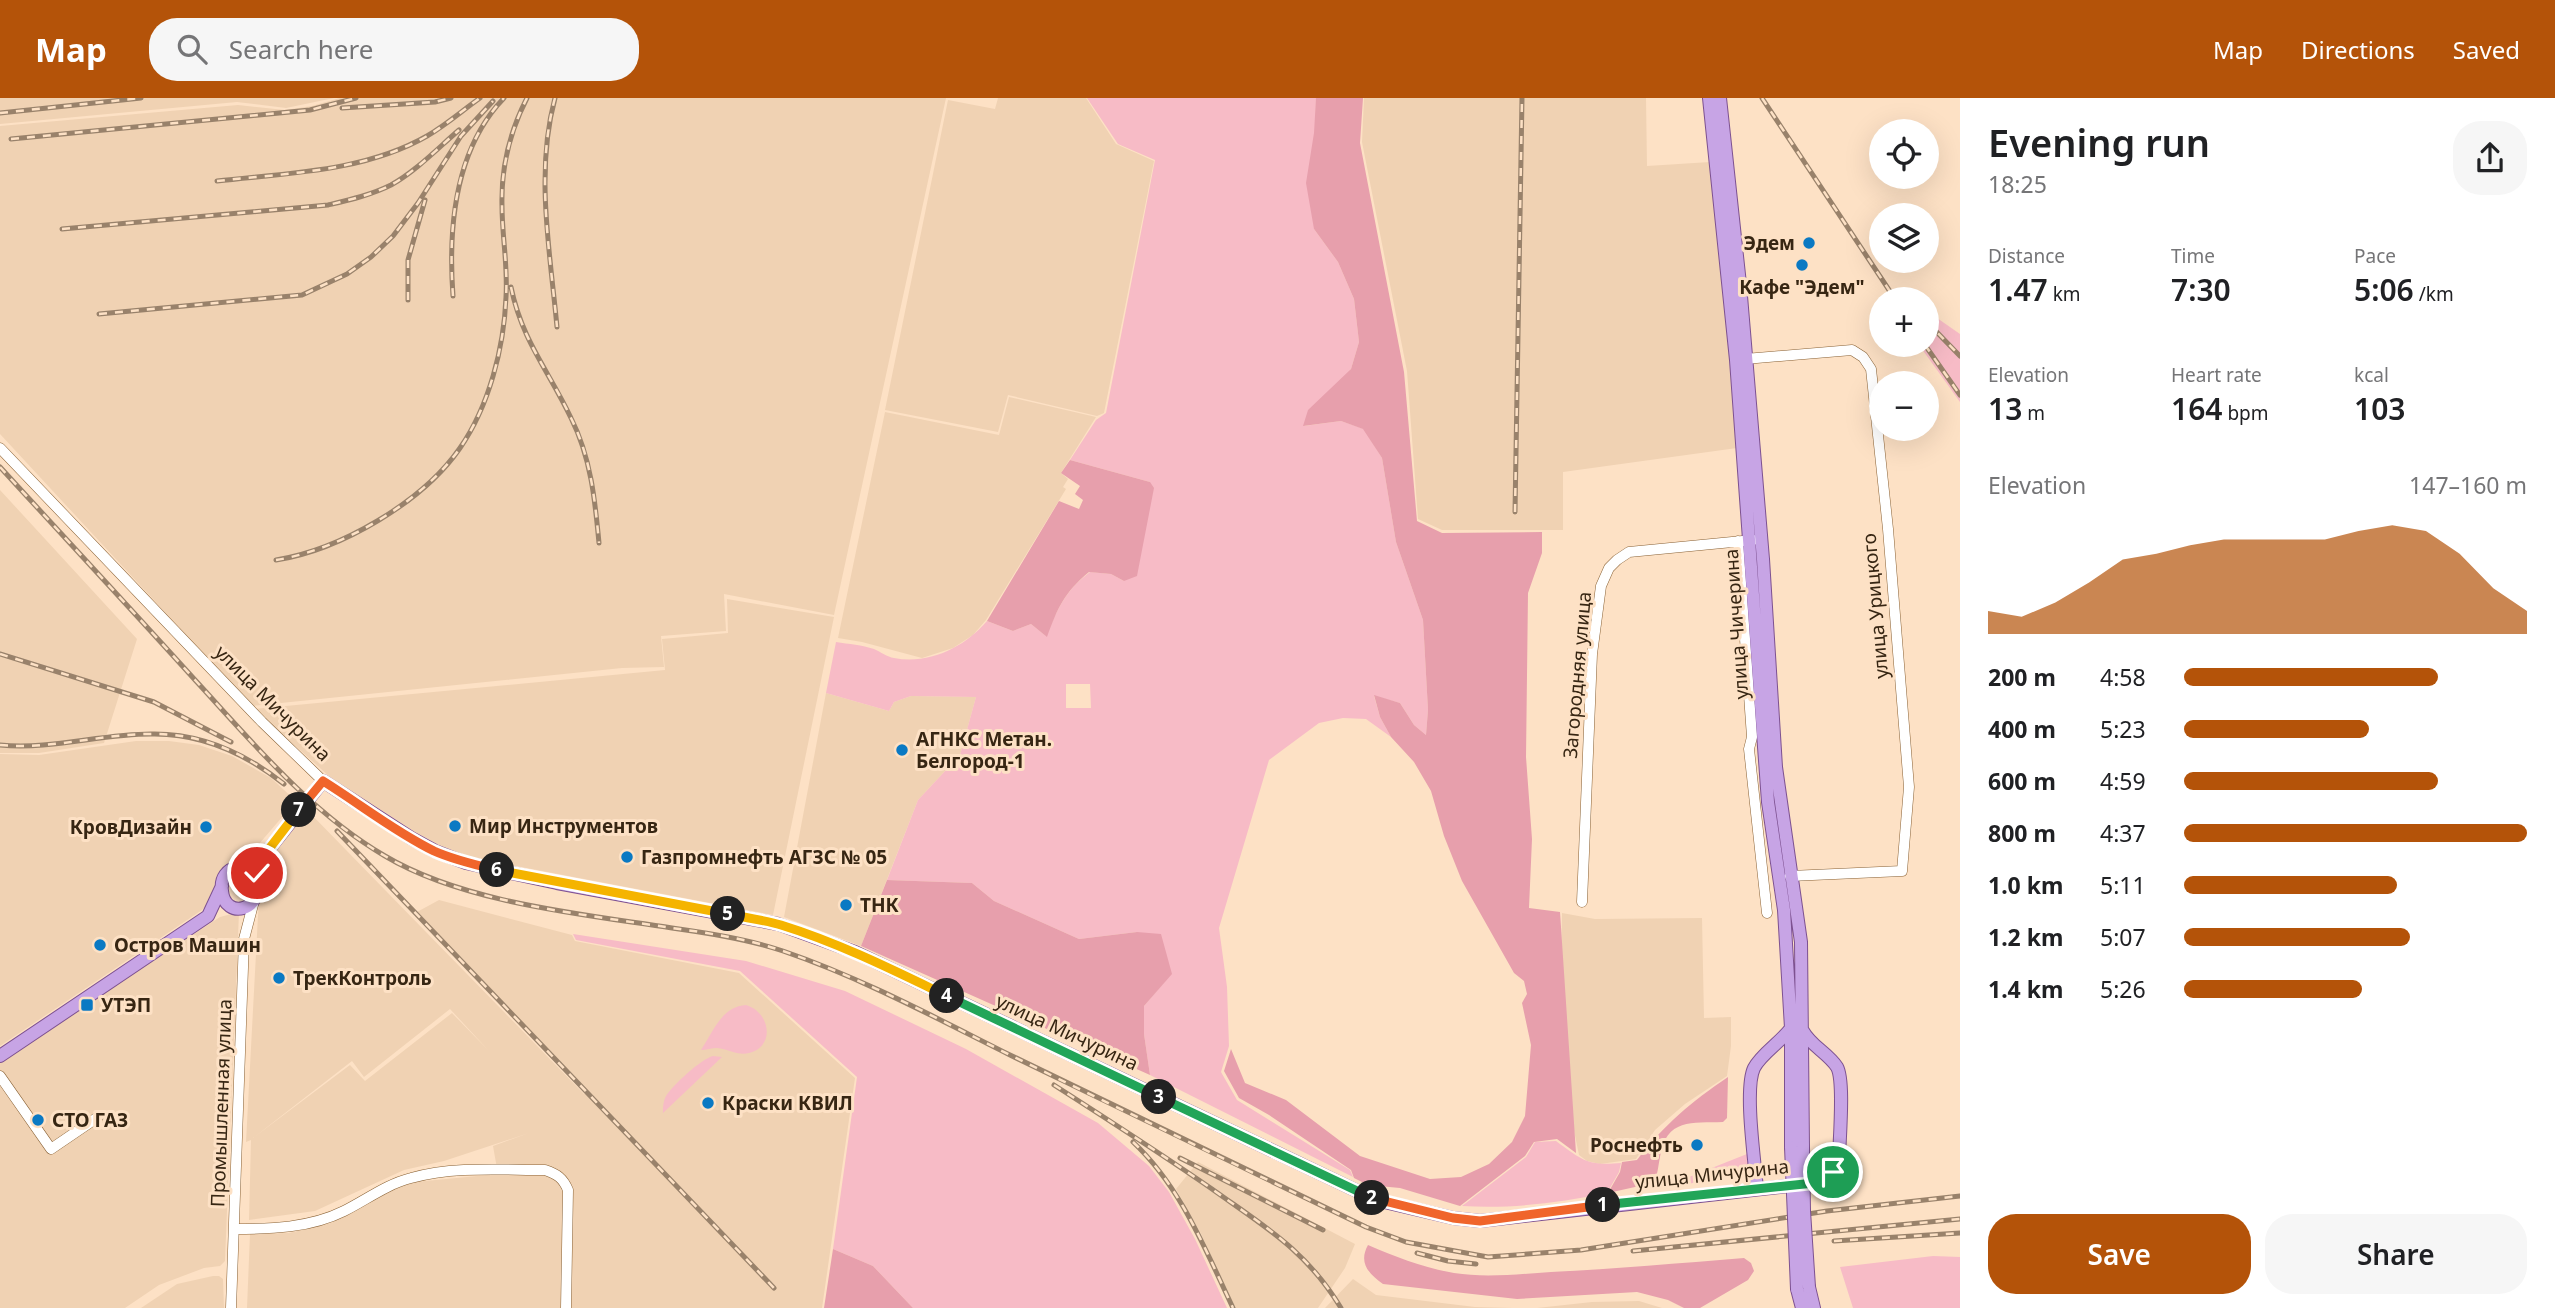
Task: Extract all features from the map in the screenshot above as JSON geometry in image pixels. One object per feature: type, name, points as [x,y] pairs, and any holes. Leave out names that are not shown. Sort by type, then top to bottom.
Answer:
[{"type":"main road","name":"улица Чичерина","points":[[1709,98],[1741,359]]},
{"type":"main road","name":"улица Чичерина","points":[[1720,98],[1734,216],[1749,540],[1768,802],[1784,910],[1797,1029]]},
{"type":"main road","name":"улица Чичерина","points":[[1749,540],[1802,954],[1797,1029],[1797,1147],[1803,1288]]},
{"type":"main road","points":[[0,1056],[208,916],[246,907],[254,901],[255,881],[262,858],[323,781]]},
{"type":"main road","name":"улица Мичурина","points":[[323,781],[411,838],[466,863],[557,883],[778,924],[844,948],[1377,1200],[1453,1218],[1480,1221],[1814,1183],[1824,1179],[1833,1172],[1839,1161],[1841,1080],[1830,1059]]},
{"type":"main road","points":[[208,916],[228,871],[262,858]]},
{"type":"main road","points":[[242,867],[251,872],[255,881]]},
{"type":"main road","points":[[222,886],[223,898],[234,908]]},
{"type":"main road","points":[[1757,1189],[1752,1074],[1764,1056],[1797,1029],[1830,1059]]},
{"type":"main road","points":[[1764,1056],[1781,1057],[1797,1072],[1815,1059],[1830,1059]]},
{"type":"main road","points":[[1802,1308],[1803,1288]]},
{"type":"main road","points":[[1803,1288],[1814,1308]]},
{"type":"street","name":"улица Урицкого","points":[[1741,359],[1852,350],[1863,357],[1871,369],[1890,542],[1909,787],[1902,872],[1790,876]]},
{"type":"street","name":"улица Мичурина","points":[[0,448],[262,722],[323,781]]},
{"type":"street","name":"Загородняя улица","points":[[1583,902],[1592,654],[1601,586],[1609,568],[1629,552],[1749,540]]},
{"type":"street","points":[[1749,540],[1752,737],[1749,749],[1767,913]]},
{"type":"street","name":"Промышленная улица","points":[[231,1308],[245,928],[254,901]]},
{"type":"street","points":[[234,908],[245,928]]},
{"type":"street","points":[[0,1076],[51,1149],[98,1116]]},
{"type":"street","points":[[234,1229],[285,1228],[314,1222],[342,1212],[395,1183],[412,1177],[473,1169],[545,1170],[564,1180],[568,1189],[566,1308]]},
{"type":"shaded area","points":[[0,98],[334,98],[286,108],[237,102],[0,124]]},
{"type":"shaded area","points":[[340,98],[946,98],[834,615],[724,594],[726,631],[661,636],[664,667],[622,668],[252,706],[0,434],[0,126],[238,105],[285,110]]},
{"type":"shaded area","points":[[998,98],[1086,98],[1116,144],[1154,161],[1104,413],[1097,416],[1008,395],[998,432],[885,410],[948,100],[995,109]]},
{"type":"shaded area","points":[[1087,98],[1316,98],[1314,229],[1338,262],[1354,299],[1359,342],[1351,369],[1304,426],[1341,421],[1364,429],[1382,458],[1396,542],[1423,620],[1428,710],[1426,735],[1414,725],[1400,703],[1374,696],[1380,717],[1391,737],[1366,719],[1343,718],[1319,723],[1269,760],[1219,928],[1227,987],[1229,1046],[1221,1072],[1237,1100],[1350,1170],[1353,1177],[1150,1075],[1144,1034],[1144,1006],[1171,974],[1137,932],[1079,939],[994,901],[972,883],[887,880],[918,800],[960,755],[976,697],[911,696],[894,702],[889,711],[826,693],[836,642],[874,649],[891,657],[920,659],[957,646],[987,621],[1013,631],[1031,624],[1046,636],[1068,593],[1090,572],[1111,574],[1124,581],[1150,482],[1070,460],[1096,420],[1106,413],[1155,160],[1118,144]],"holes":[[[1066,684],[1090,684],[1091,708],[1066,708]]]},
{"type":"shaded area","points":[[1316,98],[1363,98],[1360,143],[1404,372],[1417,521],[1442,533],[1542,532],[1542,553],[1528,593],[1526,757],[1532,839],[1529,908],[1560,912],[1576,1153],[1557,1139],[1534,1142],[1525,1156],[1460,1206],[1400,1188],[1368,1185],[1354,1178],[1351,1170],[1239,1098],[1224,1071],[1231,1049],[1245,1083],[1286,1100],[1360,1156],[1430,1179],[1461,1177],[1489,1164],[1512,1142],[1525,1116],[1531,1045],[1522,1003],[1527,994],[1524,981],[1514,973],[1462,881],[1444,836],[1431,791],[1414,762],[1391,737],[1380,717],[1374,695],[1400,703],[1414,725],[1426,735],[1428,710],[1423,620],[1396,542],[1382,458],[1363,429],[1341,421],[1303,426],[1308,410],[1351,369],[1359,342],[1354,299],[1338,262],[1314,229],[1306,183],[1314,133]]},
{"type":"shaded area","points":[[1364,98],[1646,98],[1647,166],[1710,162],[1737,448],[1563,472],[1563,530],[1442,530],[1418,519],[1407,371],[1362,142]]},
{"type":"shaded area","points":[[1939,319],[1960,334],[1960,402],[1928,357],[1939,357]]},
{"type":"shaded area","points":[[1009,397],[1096,417],[1061,473],[1068,479],[1063,487],[1066,489],[986,620],[973,635],[953,648],[922,658],[838,638],[885,412],[999,435]]},
{"type":"shaded area","points":[[1070,460],[1150,482],[1154,488],[1137,576],[1124,581],[1111,574],[1089,572],[1063,601],[1047,637],[1031,624],[1013,631],[987,621],[1059,501],[1079,509],[1083,500],[1075,494],[1080,486],[1061,473]]},
{"type":"shaded area","points":[[0,490],[137,639],[104,743],[39,753],[0,753]]},
{"type":"shaded area","points":[[727,599],[834,617],[773,915],[453,854],[401,829],[330,777],[254,709],[665,670],[662,639],[728,633]]},
{"type":"shaded area","points":[[826,693],[889,711],[894,702],[911,696],[976,697],[960,755],[918,800],[861,946],[784,917]]},
{"type":"shaded area","points":[[136,741],[199,745],[232,756],[271,778],[296,801],[202,910],[0,1046],[0,754],[39,755]]},
{"type":"shaded area","points":[[308,811],[584,1094],[588,1091],[417,912],[439,900],[572,935],[575,941],[739,973],[855,1078],[822,1308],[247,1308],[250,1234],[289,1233],[331,1223],[398,1187],[415,1182],[498,1174],[493,1146],[529,1133],[444,1161],[404,1170],[315,1211],[249,1220],[251,1140],[246,1142],[260,878],[263,867]],"holes":[[[450,1009],[489,1051],[452,1013],[365,1081],[350,1065],[253,1138],[352,1061],[364,1077]]]},
{"type":"shaded area","points":[[887,880],[972,883],[994,901],[1079,939],[1137,932],[1161,934],[1172,974],[1144,1006],[1144,1034],[1150,1075],[861,946]]},
{"type":"shaded area","points":[[239,912],[225,1261],[220,1266],[204,1268],[159,1285],[125,1308],[0,1308],[0,1061],[220,917]]},
{"type":"shaded area","points":[[1562,913],[1595,919],[1702,918],[1704,1018],[1731,1017],[1727,1076],[1685,1104],[1655,1130],[1636,1159],[1600,1164],[1587,1161],[1579,1155],[1571,1116],[1559,1097]]},
{"type":"shaded area","points":[[573,934],[746,961],[845,991],[966,1049],[1098,1123],[1149,1166],[1169,1192],[1195,1239],[1227,1308],[913,1308],[873,1266],[833,1249],[857,1077],[740,971],[576,940]]},
{"type":"shaded area","points":[[746,1005],[760,1014],[765,1021],[766,1037],[758,1049],[745,1054],[717,1048],[701,1050],[724,1015],[738,1006]]},
{"type":"shaded area","points":[[713,1056],[722,1057],[663,1113],[664,1100],[670,1091],[695,1067]]},
{"type":"shaded area","points":[[1728,1077],[1727,1118],[1723,1122],[1691,1123],[1674,1129],[1663,1144],[1653,1183],[1608,1193],[1620,1172],[1622,1162],[1637,1160],[1679,1115]]},
{"type":"shaded area","points":[[1556,1141],[1586,1160],[1600,1164],[1621,1163],[1607,1193],[1535,1204],[1462,1206],[1526,1157],[1535,1142]]},
{"type":"shaded area","points":[[1747,1154],[1750,1163],[1741,1175],[1669,1187],[1674,1183]]},
{"type":"shaded area","points":[[1198,1162],[1355,1244],[1345,1268],[1318,1308],[1235,1308],[1201,1234],[1176,1189]]},
{"type":"shaded area","points":[[1368,1245],[1421,1265],[1466,1274],[1515,1275],[1744,1258],[1751,1263],[1754,1271],[1748,1280],[1700,1308],[1684,1308],[1668,1300],[1637,1292],[1517,1299],[1383,1284],[1366,1268],[1364,1257]]},
{"type":"shaded area","points":[[833,1249],[873,1266],[913,1308],[824,1308]]},
{"type":"shaded area","points":[[1933,1256],[1960,1257],[1960,1308],[1853,1308],[1840,1267]]},
{"type":"shaded area","points":[[213,1276],[223,1279],[224,1308],[141,1308],[177,1284]]},
{"type":"shaded area","points":[[1353,1279],[1376,1295],[1475,1307],[1513,1308],[1325,1308]]},
{"type":"shaded area","points":[[1639,1301],[1662,1308],[1537,1308],[1592,1302]]},
{"type":"railway","points":[[0,113],[141,98]]},
{"type":"railway","points":[[11,139],[310,110],[356,98]]},
{"type":"railway","points":[[342,108],[435,102],[451,98]]},
{"type":"railway","points":[[217,181],[325,169],[377,157],[427,136],[480,98]]},
{"type":"railway","points":[[453,296],[452,244],[458,191],[474,141],[504,98]]},
{"type":"railway","points":[[276,560],[327,546],[402,505],[444,468],[470,432],[487,395],[502,336],[506,285],[503,178],[511,137],[527,98]]},
{"type":"railway","points":[[555,98],[549,126],[545,183],[557,327]]},
{"type":"railway","points":[[1515,512],[1522,98]]},
{"type":"railway","points":[[1762,98],[1887,287]]},
{"type":"railway","points":[[99,314],[302,295],[347,274],[371,257],[393,236],[418,203],[461,136],[493,101]]},
{"type":"railway","points":[[62,229],[328,205],[376,192],[391,185],[418,166],[459,130]]},
{"type":"railway","points":[[408,300],[408,260],[425,200]]},
{"type":"railway","points":[[511,287],[529,340],[578,433],[594,495],[599,543]]},
{"type":"railway","points":[[1939,334],[1960,356]]},
{"type":"railway","points":[[1933,357],[1960,395]]},
{"type":"railway","points":[[0,467],[284,776],[332,819],[385,856],[416,872],[487,896],[562,911],[728,937],[770,947],[812,962],[898,999],[1366,1227],[1406,1242],[1488,1257],[1581,1250],[1827,1211],[1960,1196]]},
{"type":"railway","points":[[0,654],[154,702],[231,742]]},
{"type":"railway","points":[[0,745],[38,745],[151,734],[187,737],[238,754],[284,784]]},
{"type":"railway","points":[[337,831],[774,1288]]},
{"type":"railway","points":[[1054,1085],[1173,1162],[1267,1228],[1314,1270],[1341,1308]]},
{"type":"railway","points":[[1133,1142],[1150,1160],[1178,1199],[1202,1241],[1233,1308]]},
{"type":"railway","points":[[1180,1158],[1323,1230]]},
{"type":"railway","points":[[1633,1251],[1960,1219]]},
{"type":"railway","points":[[1834,1241],[1960,1233]]},
{"type":"railway","points":[[1417,1253],[1448,1261],[1476,1264]]},
{"type":"place","name":"Эдем","points":[[1809,243]]},
{"type":"place","name":"Кафе \"Эдем\"","points":[[1802,265]]},
{"type":"place","name":"АГНКС Метан. Белгород-1","points":[[902,750]]},
{"type":"place","name":"Мир Инструментов","points":[[455,826]]},
{"type":"place","name":"КровДизайн","points":[[206,827]]},
{"type":"place","name":"Газпромнефть АГЗС № 05","points":[[627,857]]},
{"type":"place","name":"ТНК","points":[[846,905]]},
{"type":"place","name":"Остров Машин","points":[[100,945]]},
{"type":"place","name":"ТрекКонтроль","points":[[279,978]]},
{"type":"place","name":"УТЭП","points":[[87,1005]]},
{"type":"place","name":"Краски КВИЛ","points":[[708,1103]]},
{"type":"place","name":"СТО ГАЗ","points":[[38,1120]]},
{"type":"place","name":"Роснефть","points":[[1697,1145]]},
{"type":"route","points":[[257,873],[262,858],[323,781],[411,838],[466,863],[557,883],[778,924],[813,935],[855,952],[1377,1200],[1453,1218],[1480,1221],[1525,1217],[1599,1206],[1814,1183],[1833,1172]]}]
